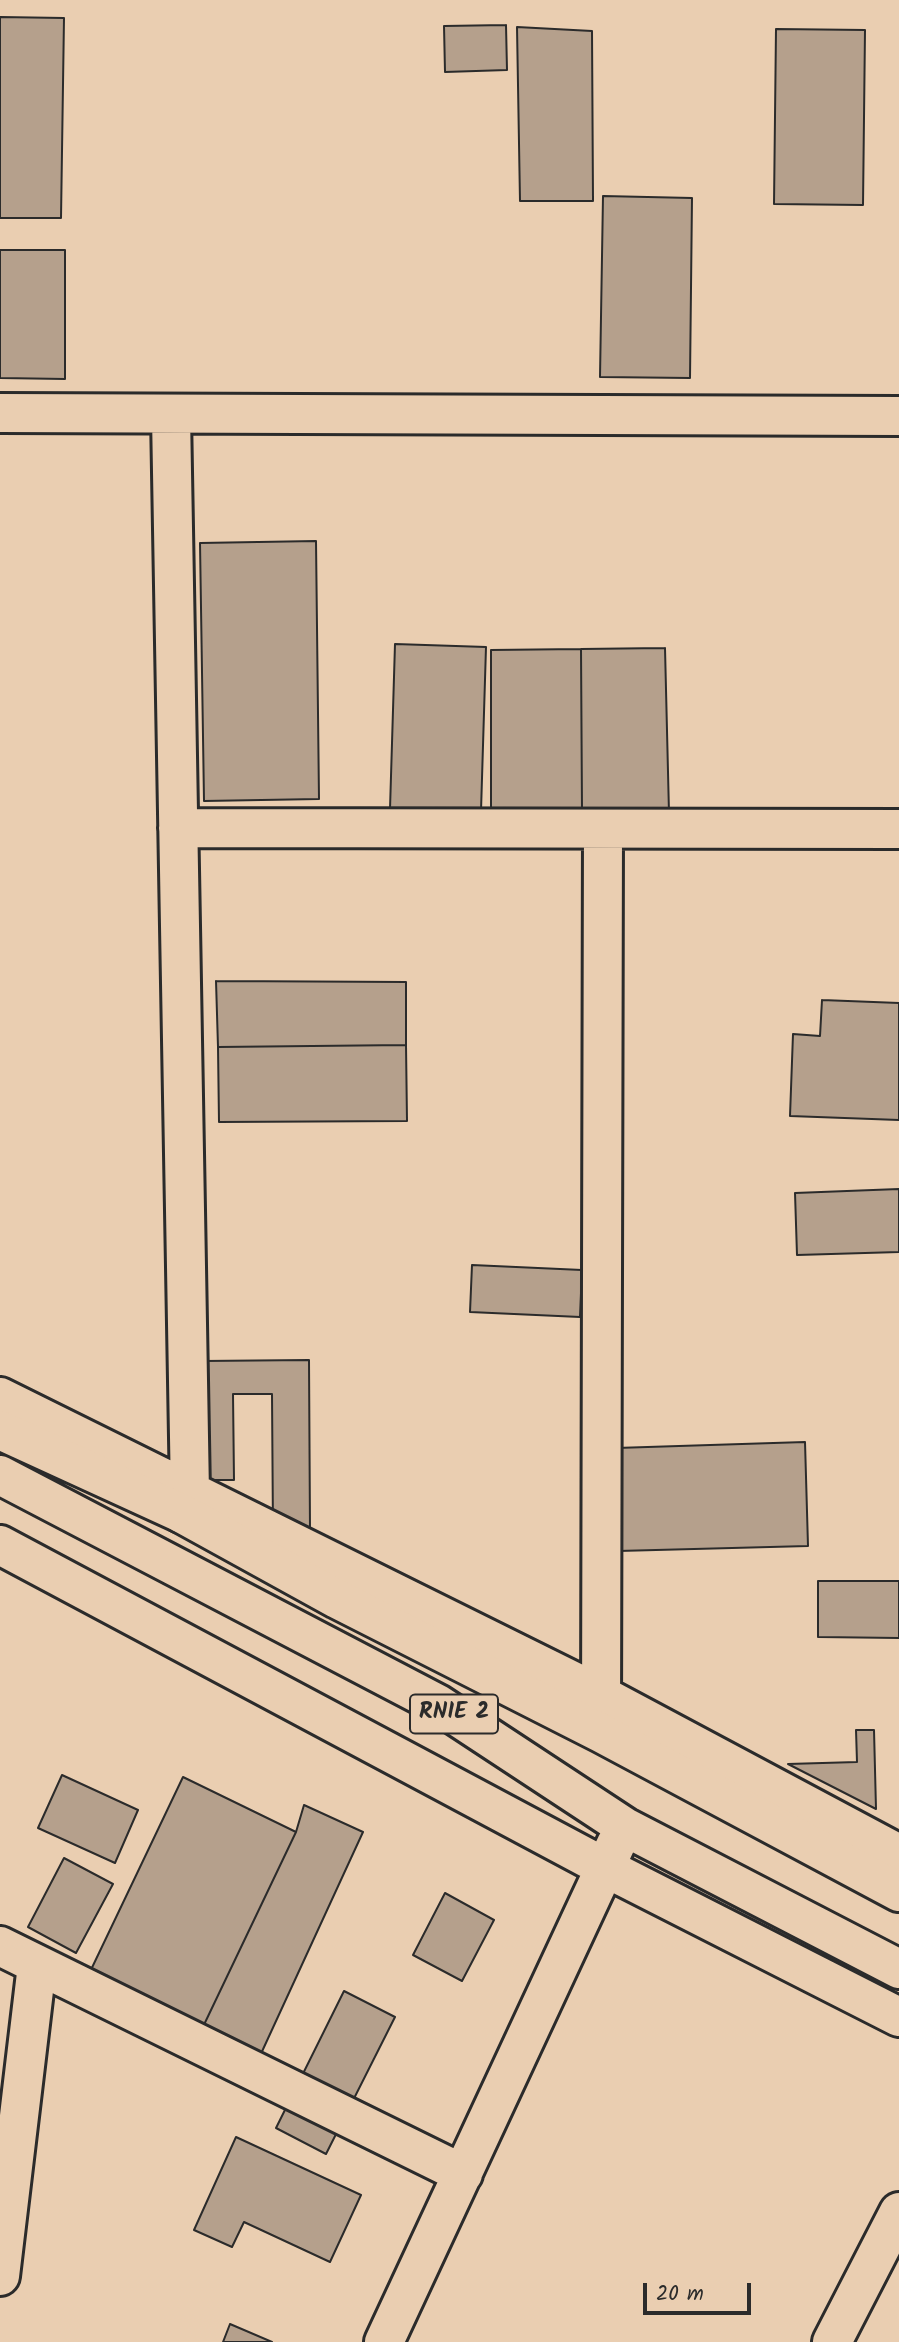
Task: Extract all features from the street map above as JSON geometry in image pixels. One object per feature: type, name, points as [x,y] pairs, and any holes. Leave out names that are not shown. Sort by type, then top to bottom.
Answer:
[{"type":"main road","points":[[0,413],[899,416]]},
{"type":"main road","points":[[171,415],[185,1503]]},
{"type":"main road","points":[[178,828],[899,829]]},
{"type":"main road","points":[[601,1733],[603,830]]},
{"type":"main road","points":[[0,1397],[185,1503],[273,1531],[601,1696],[899,1854]]},
{"type":"main road","name":"RNIE 2","points":[[0,1430],[185,1503],[337,1599],[601,1733],[899,1892]]},
{"type":"main road","name":"RNIE 2","points":[[0,1475],[438,1704],[625,1827],[899,1969]]},
{"type":"main road","points":[[0,1545],[604,1867],[899,2017]]},
{"type":"main road","points":[[384,2342],[625,1827]]},
{"type":"main road","points":[[0,1946],[463,2174]]},
{"type":"main road","points":[[0,2276],[37,1965]]},
{"type":"main road","points":[[832,2342],[899,2212]]},
{"type":"building","points":[[0,17],[64,18],[61,218],[0,218]]},
{"type":"building","points":[[506,25],[507,70],[445,72],[444,26]]},
{"type":"building","points":[[517,27],[592,31],[593,201],[520,201]]},
{"type":"building","points":[[776,29],[865,30],[863,205],[774,204]]},
{"type":"building","points":[[603,196],[692,198],[690,378],[600,377]]},
{"type":"building","points":[[0,250],[65,250],[65,379],[0,378]]},
{"type":"building","points":[[316,541],[319,799],[204,801],[200,543]]},
{"type":"building","points":[[395,644],[486,647],[481,811],[390,809]]},
{"type":"building","points":[[665,648],[669,813],[582,812],[581,649]]},
{"type":"building","points":[[581,649],[582,812],[491,813],[491,650]]},
{"type":"building","points":[[216,981],[406,982],[406,1045],[218,1047]]},
{"type":"building","points":[[822,1000],[899,1003],[899,1120],[790,1116],[793,1034],[820,1036]]},
{"type":"building","points":[[406,1045],[407,1121],[219,1122],[218,1047]]},
{"type":"building","points":[[899,1189],[899,1252],[797,1255],[795,1193]]},
{"type":"building","points":[[472,1265],[582,1270],[580,1317],[470,1312]]},
{"type":"building","points":[[309,1360],[310,1531],[273,1532],[272,1394],[233,1394],[234,1480],[205,1480],[203,1361]]},
{"type":"building","points":[[805,1442],[808,1546],[618,1551],[616,1448]]},
{"type":"building","points":[[818,1581],[899,1581],[899,1638],[818,1637]]},
{"type":"building","points":[[856,1730],[874,1730],[876,1809],[788,1764],[857,1762]]},
{"type":"building","points":[[62,1775],[138,1810],[115,1863],[38,1828]]},
{"type":"building","points":[[183,1777],[296,1832],[201,2031],[88,1976]]},
{"type":"building","points":[[304,1805],[363,1832],[259,2058],[201,2031],[296,1832]]},
{"type":"building","points":[[64,1858],[113,1884],[76,1953],[28,1927]]},
{"type":"building","points":[[445,1893],[494,1920],[462,1981],[413,1955]]},
{"type":"building","points":[[344,1991],[395,2017],[326,2154],[276,2128]]},
{"type":"building","points":[[236,2137],[361,2195],[330,2262],[244,2222],[232,2247],[194,2230]]},
{"type":"building","points":[[230,2324],[272,2342],[223,2342]]}]
